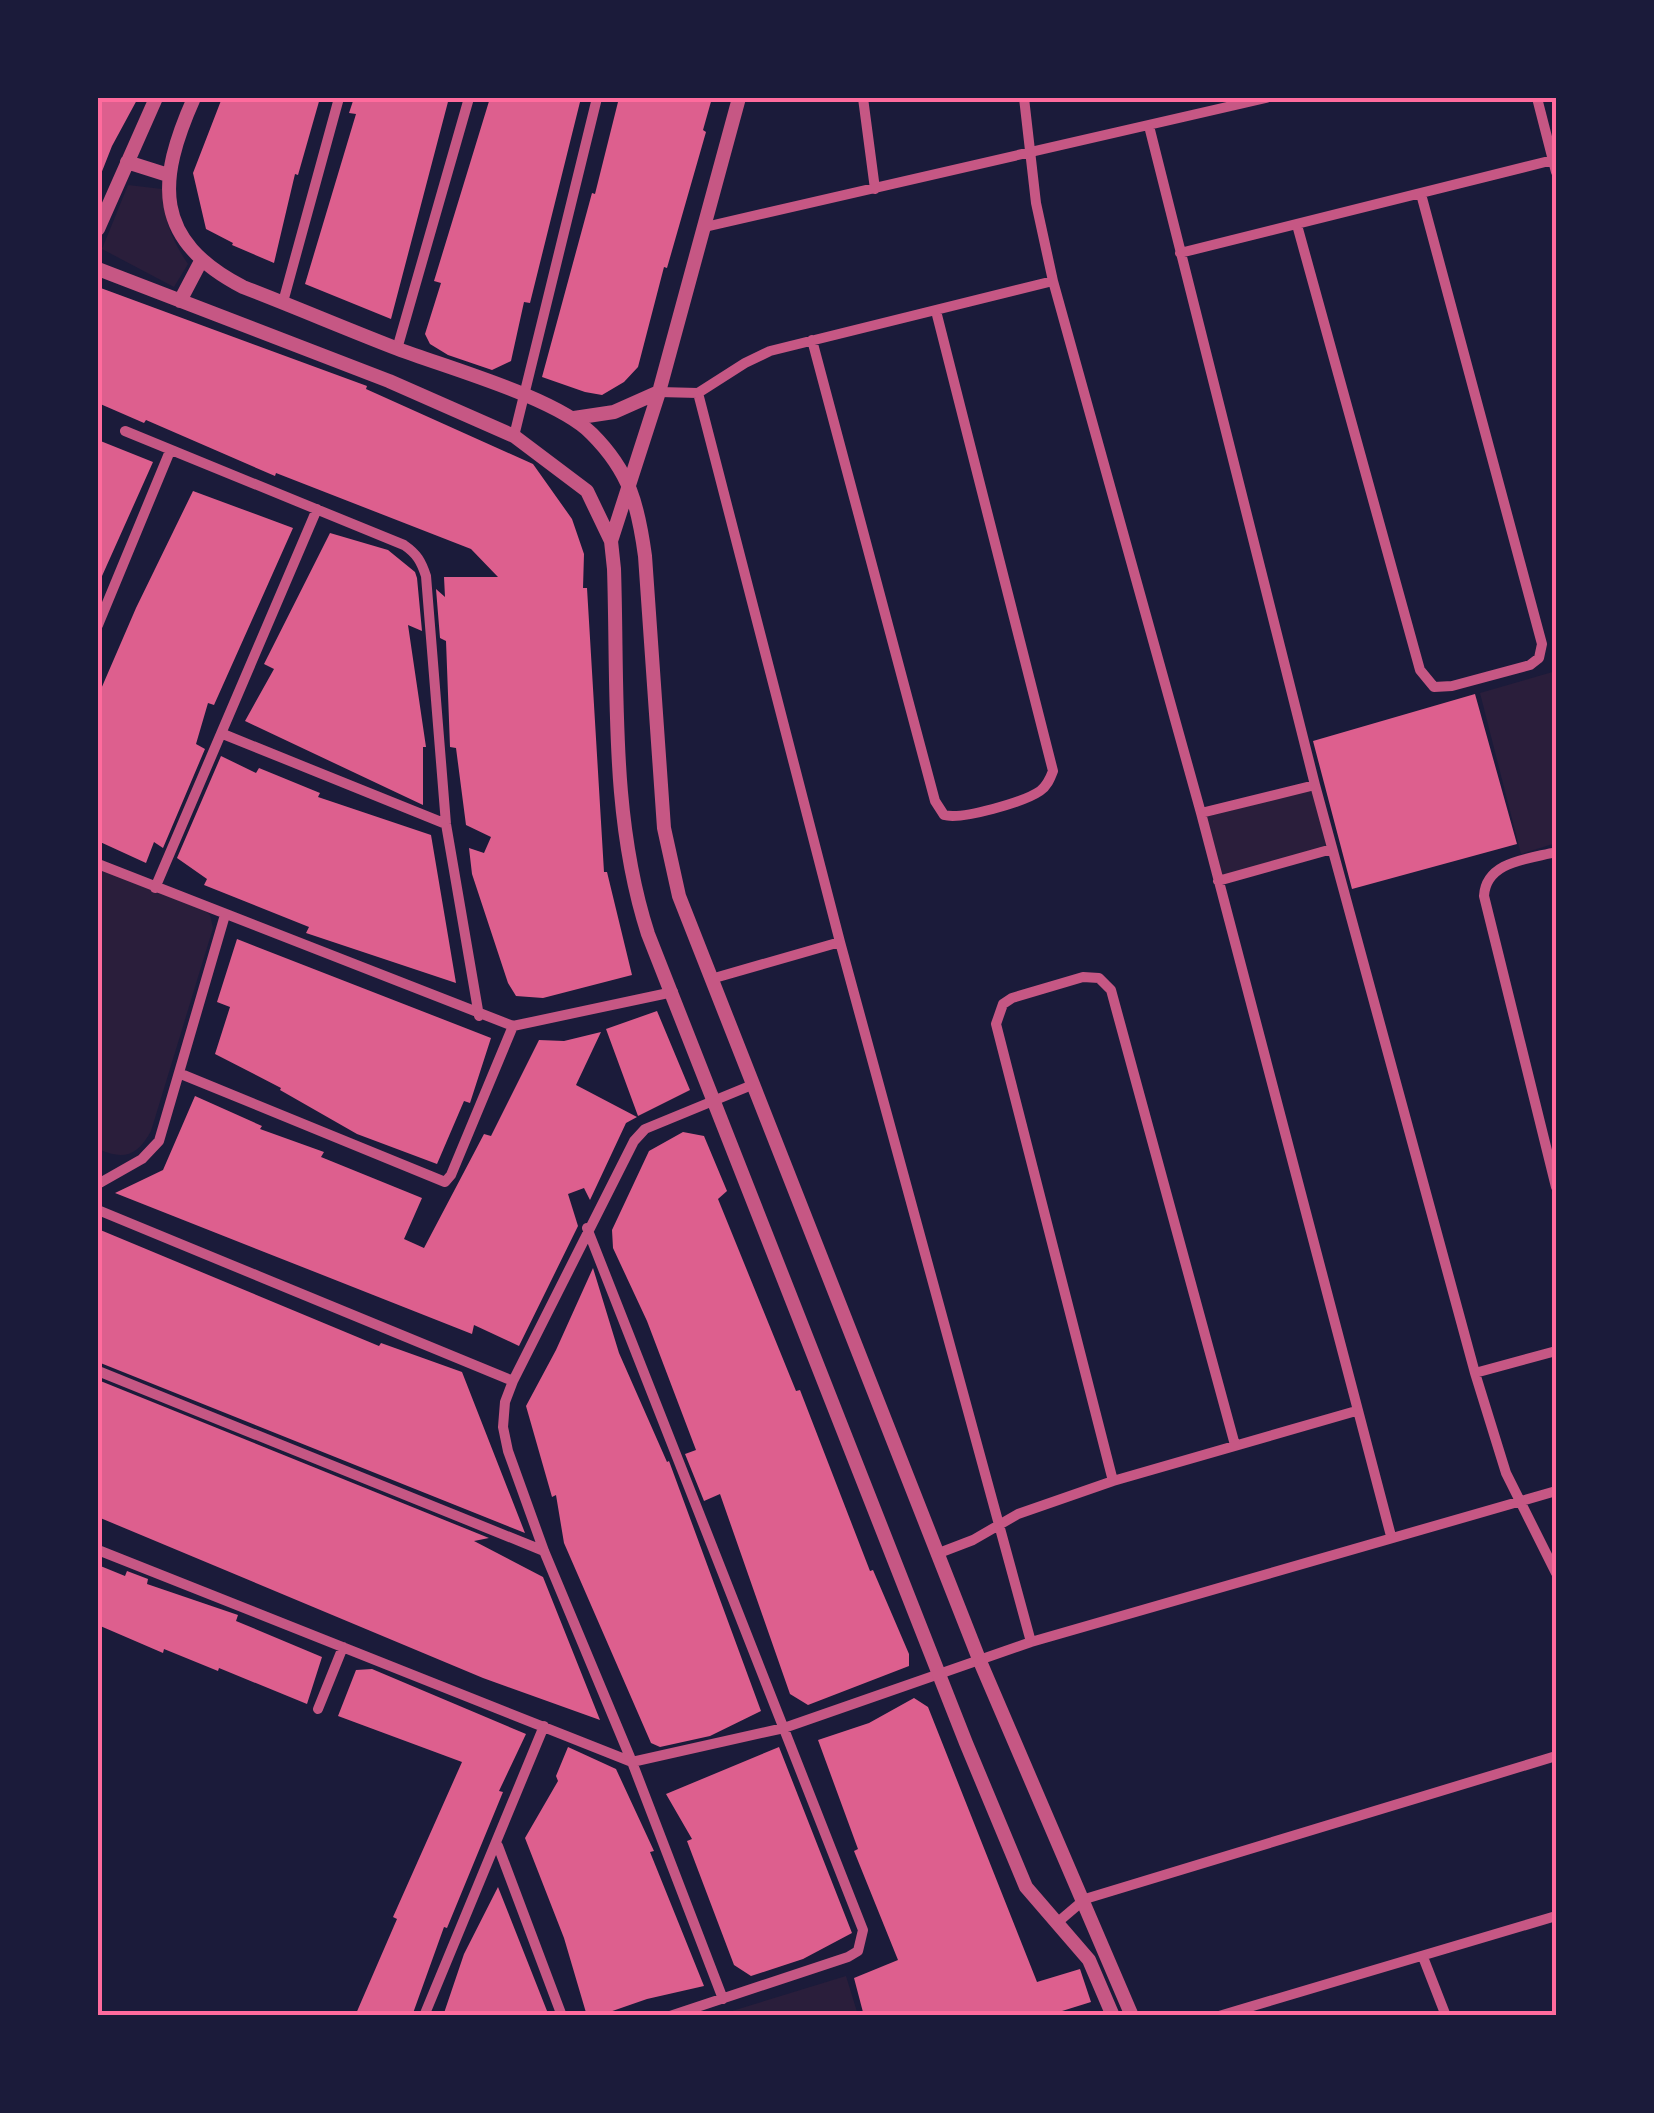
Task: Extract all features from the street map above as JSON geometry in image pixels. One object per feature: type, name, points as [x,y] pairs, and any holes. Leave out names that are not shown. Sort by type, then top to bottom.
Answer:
[{"type":"street","points":[[98,229],[156,98]]},
{"type":"street","points":[[194,98],[168,175],[172,214],[184,241],[201,261],[242,287],[574,418],[613,458],[630,484],[640,516],[645,556],[664,828],[679,896],[979,1659],[1132,2016]]},
{"type":"street","points":[[283,302],[339,98]]},
{"type":"street","points":[[398,349],[469,98]]},
{"type":"street","points":[[514,436],[596,98]]},
{"type":"street","points":[[739,98],[659,392],[611,540],[627,858],[648,934],[1026,1887],[1089,1960],[1114,2016]]},
{"type":"street","points":[[863,98],[876,190]]},
{"type":"street","points":[[1024,98],[1036,202],[1054,281],[1201,814],[1391,1536]]},
{"type":"street","points":[[1199,98],[1202,113]]},
{"type":"street","points":[[704,227],[1266,98]]},
{"type":"street","points":[[1180,254],[1421,194],[1555,166],[1537,98]]},
{"type":"street","points":[[1149,126],[1332,849],[1496,1448],[1556,1573]]},
{"type":"street","points":[[127,162],[168,175]]},
{"type":"street","points":[[1297,225],[1420,670],[1434,687],[1452,686],[1530,665],[1539,658],[1542,644],[1421,194]]},
{"type":"street","points":[[180,301],[201,261]]},
{"type":"street","points":[[98,269],[356,367],[514,436],[587,490],[611,540]]},
{"type":"street","points":[[574,418],[614,412],[659,392],[698,393],[758,357],[812,340],[1054,281]]},
{"type":"street","points":[[812,340],[935,801],[944,815],[962,817],[1034,794],[1050,781],[1052,759],[936,311]]},
{"type":"street","points":[[698,393],[840,942],[1031,1642]]},
{"type":"street","points":[[125,432],[404,545],[422,562],[446,824],[479,1016]]},
{"type":"street","points":[[98,625],[170,451]]},
{"type":"street","points":[[155,888],[317,509]]},
{"type":"street","points":[[222,734],[446,824]]},
{"type":"street","points":[[1201,814],[1315,784]]},
{"type":"street","points":[[1218,881],[1332,849]]},
{"type":"street","points":[[1556,852],[1506,866],[1490,876],[1484,896],[1556,1188]]},
{"type":"street","points":[[98,864],[512,1026],[672,992]]},
{"type":"street","points":[[98,1184],[142,1159],[159,1141],[226,915]]},
{"type":"street","points":[[711,979],[840,942]]},
{"type":"street","points":[[1114,1481],[996,1024],[1003,1004],[1012,998],[1082,977],[1099,978],[1111,990],[1235,1445]]},
{"type":"street","points":[[181,1074],[445,1182],[512,1026]]},
{"type":"street","points":[[723,1999],[632,1762],[544,1550],[502,1427],[512,1380],[634,1141],[644,1128],[752,1085]]},
{"type":"street","points":[[98,1210],[512,1380]]},
{"type":"street","points":[[587,1228],[863,1930],[863,1941],[848,1957],[670,2016]]},
{"type":"street","points":[[1475,1373],[1556,1351]]},
{"type":"street","points":[[98,1371],[544,1550]]},
{"type":"street","points":[[939,1553],[973,1540],[1018,1514],[1114,1481],[1356,1411]]},
{"type":"street","points":[[98,1550],[632,1762],[784,1728],[1031,1642],[1556,1491]]},
{"type":"street","points":[[318,1709],[343,1647]]},
{"type":"street","points":[[424,2016],[544,1726]]},
{"type":"street","points":[[1058,1922],[1085,1899],[1556,1756]]},
{"type":"street","points":[[498,1845],[562,2016]]},
{"type":"street","points":[[1220,2016],[1556,1916]]},
{"type":"street","points":[[1424,1957],[1446,2016]]},
{"type":"shaded area","points":[[128,185],[162,189],[169,228],[188,264],[174,287],[102,249]]},
{"type":"shaded area","points":[[1556,671],[1556,843],[1521,854],[1480,693]]},
{"type":"shaded area","points":[[1315,785],[1332,849],[1218,881],[1201,813]]},
{"type":"shaded area","points":[[98,865],[198,905],[210,915],[213,928],[151,1131],[135,1151],[122,1155],[98,1149]]},
{"type":"shaded area","points":[[846,1976],[858,2015],[719,2015]]},
{"type":"building","points":[[98,98],[138,98],[99,179]]},
{"type":"building","points":[[222,98],[320,98],[298,175],[295,174],[274,263],[206,229],[193,173]]},
{"type":"building","points":[[354,98],[449,98],[391,319],[305,284],[356,114],[349,113]]},
{"type":"building","points":[[490,98],[581,98],[530,303],[524,302],[511,361],[492,370],[448,355],[430,344],[425,334],[441,283],[434,281]]},
{"type":"building","points":[[619,98],[712,98],[703,130],[706,132],[638,367],[624,382],[602,395],[542,377]]},
{"type":"building","points":[[98,287],[367,386],[366,389],[533,464],[572,519],[584,554],[583,588],[587,588],[604,872],[632,975],[543,998],[516,996],[508,983],[472,874],[469,848],[484,853],[491,837],[466,825],[456,748],[450,747],[446,641],[440,638],[436,589],[445,597],[444,577],[498,577],[471,549],[276,473],[275,476],[98,403]]},
{"type":"building","points":[[98,440],[153,462],[98,585]]},
{"type":"building","points":[[193,491],[293,528],[214,705],[208,703],[196,744],[205,749],[163,848],[154,842],[146,863],[98,841],[98,696]]},
{"type":"building","points":[[330,533],[388,550],[415,572],[422,631],[408,625],[426,747],[423,805],[245,721],[274,669],[264,664]]},
{"type":"building","points":[[1475,694],[1517,844],[1352,889],[1313,741]]},
{"type":"building","points":[[221,756],[256,773],[259,768],[320,793],[318,797],[431,835],[456,983],[306,933],[309,927],[204,885],[207,879],[177,858]]},
{"type":"building","points":[[237,939],[491,1038],[470,1103],[464,1101],[437,1164],[357,1134],[215,1054],[230,1007],[217,1002]]},
{"type":"building","points":[[657,1011],[690,1090],[638,1116],[606,1029]]},
{"type":"building","points":[[601,1032],[576,1085],[637,1117],[626,1123],[590,1200],[584,1188],[568,1194],[578,1226],[519,1346],[474,1325],[472,1334],[115,1193],[163,1170],[195,1096],[262,1126],[260,1129],[324,1152],[321,1157],[422,1198],[404,1239],[424,1248],[484,1134],[491,1136],[539,1040],[564,1041]]},
{"type":"building","points":[[683,1132],[704,1136],[727,1191],[718,1199],[796,1391],[800,1390],[870,1571],[873,1570],[909,1654],[909,1666],[808,1705],[790,1694],[720,1494],[704,1501],[685,1454],[696,1450],[647,1321],[613,1248],[612,1230],[649,1151]]},
{"type":"building","points":[[98,1229],[379,1346],[381,1343],[462,1372],[525,1533],[98,1362]]},
{"type":"building","points":[[593,1268],[619,1353],[669,1461],[761,1711],[710,1736],[660,1747],[651,1743],[564,1543],[556,1495],[552,1497],[526,1406]]},
{"type":"building","points":[[98,1380],[489,1538],[474,1541],[543,1577],[600,1720],[483,1678],[98,1517]]},
{"type":"building","points":[[98,1565],[125,1576],[127,1571],[148,1579],[147,1584],[238,1615],[236,1621],[322,1657],[307,1704],[219,1668],[218,1671],[164,1649],[163,1653],[98,1625]]},
{"type":"building","points":[[372,1669],[526,1734],[499,1791],[503,1792],[447,1928],[444,1927],[412,2016],[355,2016],[397,1919],[393,1917],[462,1762],[338,1716],[356,1670]]},
{"type":"building","points":[[914,1698],[928,1707],[1037,1982],[1080,1969],[1091,2002],[1046,2016],[864,2016],[854,1978],[898,1960],[854,1851],[858,1849],[818,1740],[869,1723]]},
{"type":"building","points":[[568,1747],[616,1769],[654,1851],[650,1852],[704,1986],[587,2016],[564,1938],[525,1838],[558,1781],[556,1776]]},
{"type":"building","points":[[779,1747],[852,1933],[803,1959],[751,1976],[734,1965],[687,1841],[692,1839],[666,1794]]},
{"type":"building","points":[[498,1887],[549,2016],[443,2016],[464,1954]]}]
